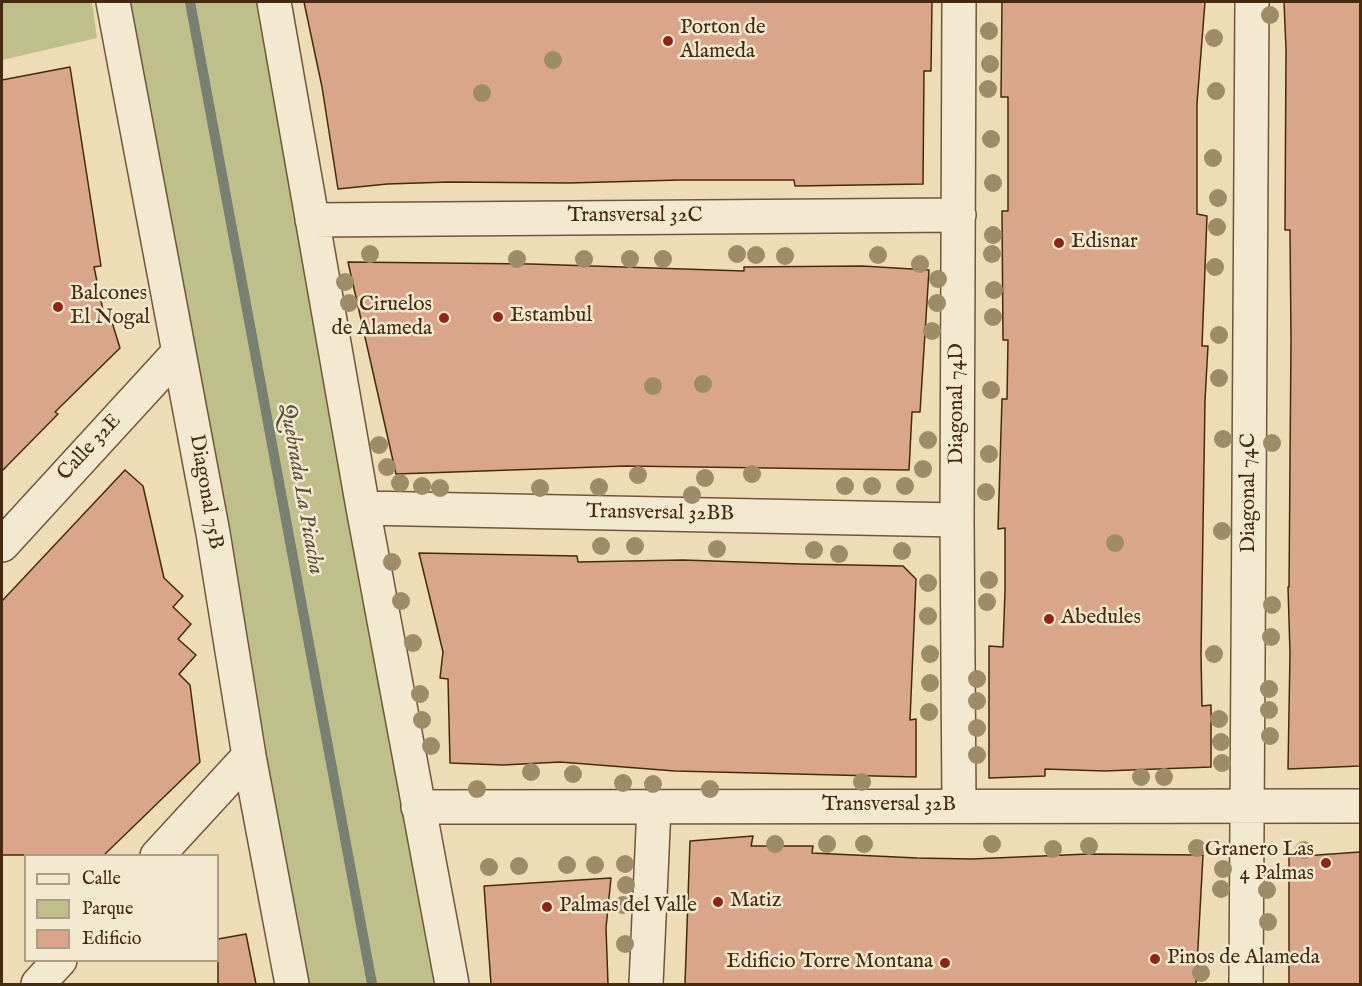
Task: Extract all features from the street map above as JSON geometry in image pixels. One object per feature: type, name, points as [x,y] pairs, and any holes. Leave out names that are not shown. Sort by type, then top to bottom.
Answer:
[{"type":"street","name":"Diagonal 75B","points":[[113,2],[213,533],[249,756],[292,984]]},
{"type":"street","points":[[274,2],[363,508],[452,984]]},
{"type":"street","name":"Diagonal 74D","points":[[959,2],[957,520],[960,806]]},
{"type":"street","name":"Diagonal 74C","points":[[1246,984],[1252,2]]},
{"type":"street","name":"Transversal 32C","points":[[312,220],[959,215]]},
{"type":"street","name":"Calle 32E","points":[[2,545],[179,352]]},
{"type":"street","name":"Transversal 32BB","points":[[363,508],[957,520]]},
{"type":"street","points":[[159,854],[249,756]]},
{"type":"street","name":"Transversal 32B","points":[[418,807],[1360,806]]},
{"type":"street","points":[[646,984],[654,807]]},
{"type":"street","points":[[38,984],[58,962]]},
{"type":"green space","points":[[2,2],[92,2],[97,38],[2,60]]},
{"type":"green space","points":[[113,2],[274,2],[452,984],[292,984]]},
{"type":"building","points":[[304,2],[932,2],[931,71],[924,71],[923,184],[795,186],[794,180],[680,180],[569,183],[449,182],[387,184],[338,189],[322,87]]},
{"type":"building","points":[[1002,2],[1205,2],[1197,103],[1197,214],[1207,216],[1202,346],[1208,346],[1201,655],[1202,706],[1211,705],[1211,767],[1104,771],[1045,769],[1045,776],[989,778],[989,646],[1003,647],[1005,591],[1005,528],[998,529],[1002,399],[1007,399],[1008,340],[1003,340],[1002,211],[1008,211],[1008,97],[1001,97]]},
{"type":"building","points":[[1284,2],[1360,2],[1360,766],[1288,769],[1291,340],[1290,230],[1285,230]]},
{"type":"building","points":[[70,67],[101,266],[94,267],[105,320],[111,319],[120,348],[55,412],[58,414],[2,471],[2,80]]},
{"type":"building","points":[[348,262],[531,264],[744,271],[744,267],[862,266],[929,270],[920,412],[912,412],[909,470],[626,466],[396,474]]},
{"type":"building","points":[[125,470],[143,486],[164,578],[183,596],[173,607],[191,624],[178,639],[196,655],[179,674],[190,685],[200,762],[105,854],[2,855],[2,601]]},
{"type":"building","points":[[419,553],[577,556],[578,562],[683,560],[903,566],[916,579],[910,720],[916,719],[916,777],[675,771],[560,762],[503,765],[450,763],[448,679],[440,678],[443,652]]},
{"type":"building","points":[[753,836],[751,846],[813,846],[812,853],[917,858],[972,859],[1088,854],[1203,855],[1196,984],[685,984],[690,841]]},
{"type":"building","points":[[1360,852],[1360,984],[1289,984],[1289,857]]},
{"type":"building","name":"Palmas del Valle","points":[[611,878],[606,928],[608,984],[491,984],[484,886]]},
{"type":"building","points":[[246,934],[256,984],[218,984],[219,939]]},
{"type":"waterway","name":"Quebrada La Picacha","points":[[190,2],[372,984]]},
{"type":"place","name":"Porton de Alameda","points":[[668,41]]},
{"type":"place","name":"Edisnar","points":[[1059,243]]},
{"type":"place","name":"Balcones El Nogal","points":[[58,307]]},
{"type":"place","name":"Estambul","points":[[498,317]]},
{"type":"place","name":"Ciruelos de Alameda","points":[[444,318]]},
{"type":"place","name":"Abedules","points":[[1049,619]]},
{"type":"place","name":"Granero Las 4 Palmas","points":[[1326,863]]},
{"type":"place","name":"Matiz","points":[[718,902]]},
{"type":"place","name":"Palmas del Valle","points":[[547,907]]},
{"type":"place","name":"Pinos de Alameda","points":[[1155,959]]},
{"type":"place","name":"Edificio Torre Montana","points":[[945,963]]}]
